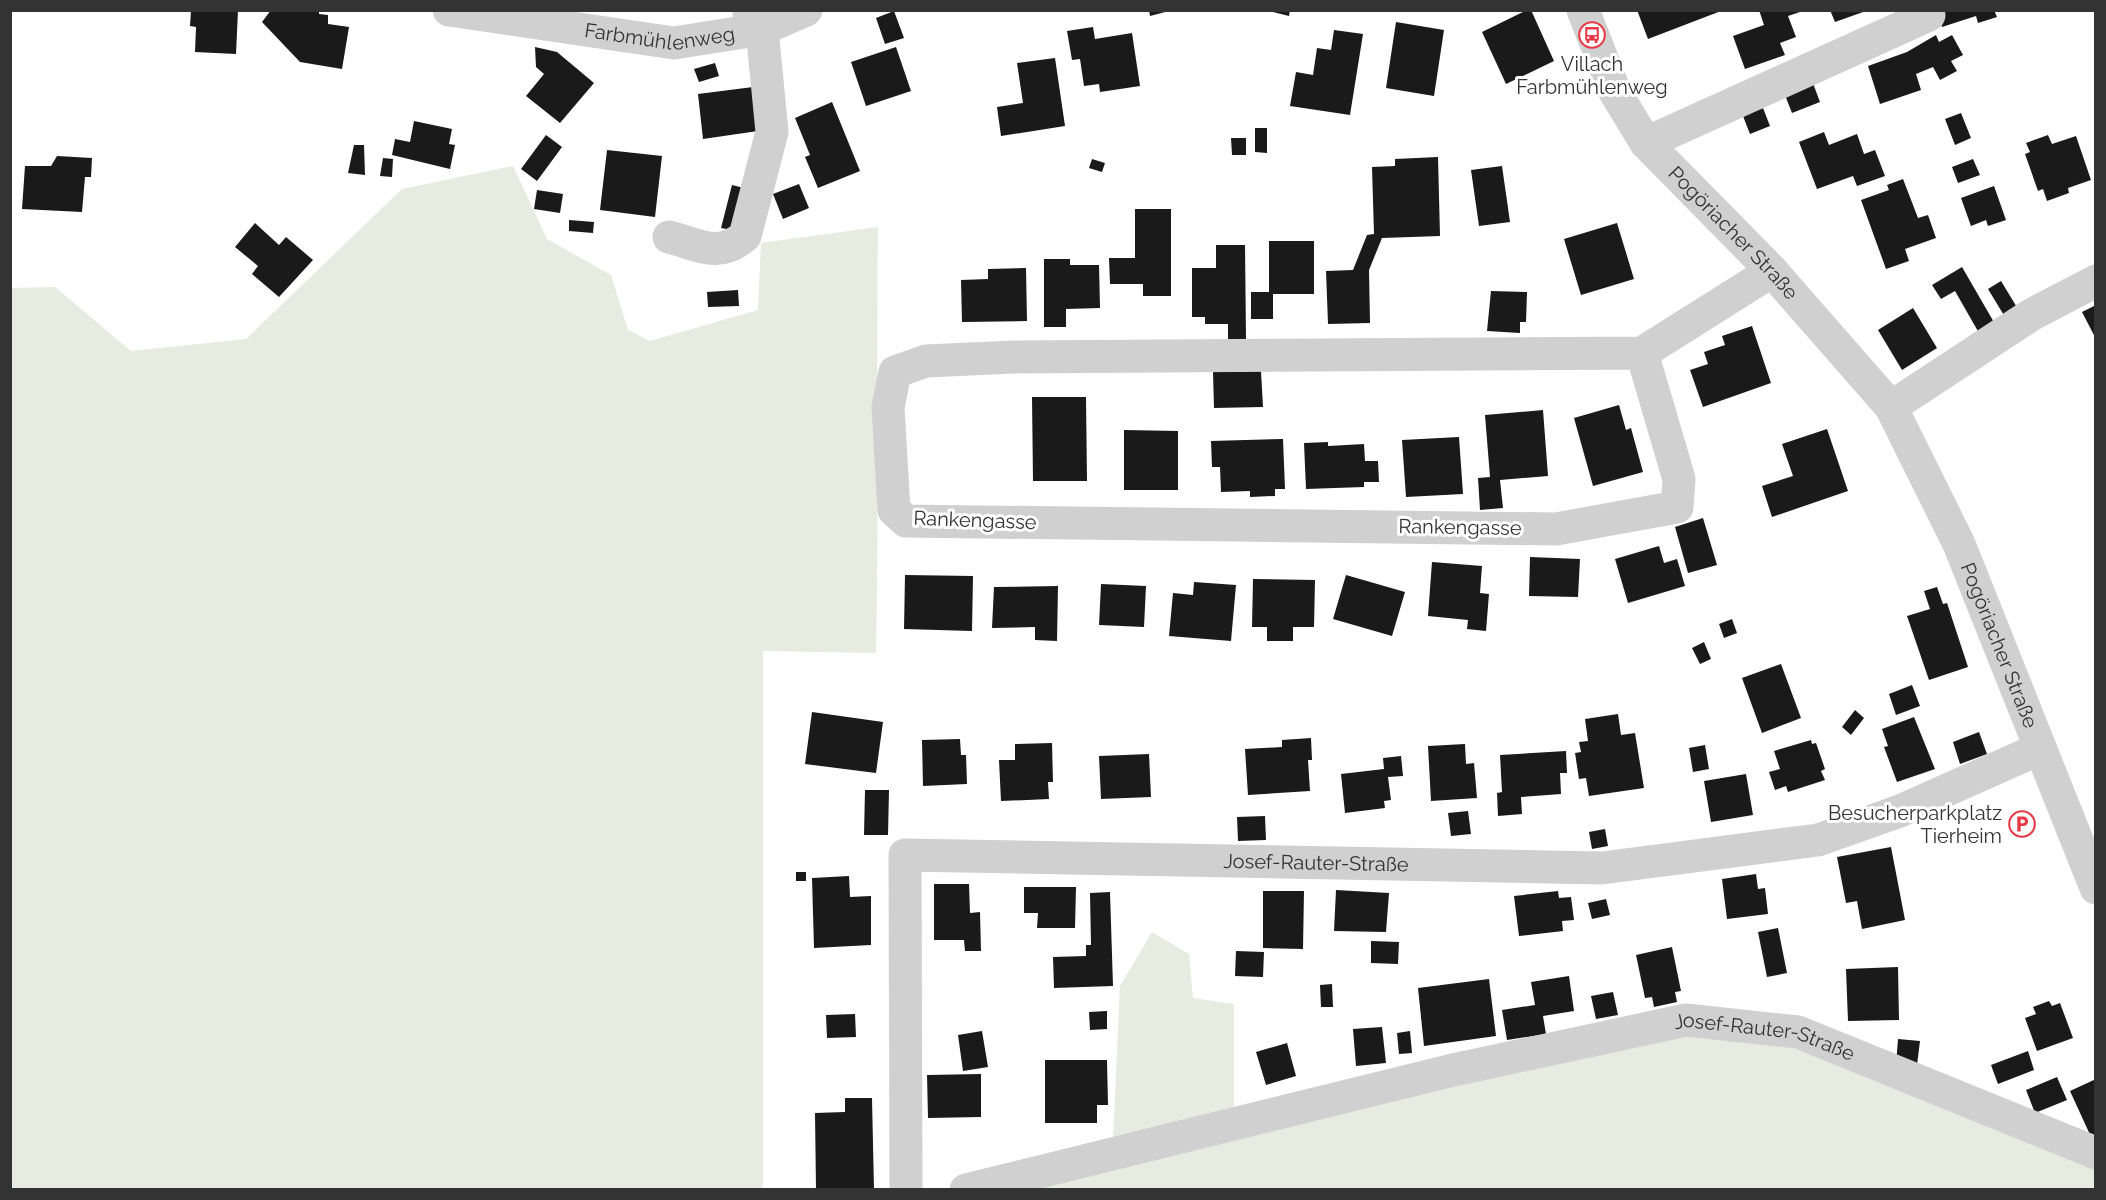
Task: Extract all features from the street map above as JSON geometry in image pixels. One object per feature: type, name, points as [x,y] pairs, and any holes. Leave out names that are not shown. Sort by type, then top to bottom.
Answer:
[{"type":"street","name":"Farbmühlenweg","points":[[449,10],[674,43],[754,20],[806,10]]},
{"type":"street","name":"Pogöriacher Straße","points":[[1583,10],[1615,92],[1646,143],[1772,271],[1891,407],[1959,544],[2096,888]]},
{"type":"street","points":[[1646,143],[1929,15]]},
{"type":"street","name":"Farbmühlenweg","points":[[669,237],[721,250],[732,246],[745,236],[772,132],[754,20]]},
{"type":"street","points":[[1642,352],[1772,271]]},
{"type":"street","points":[[1891,407],[2031,315],[2096,281]]},
{"type":"street","name":"Rankengasse","points":[[1642,352],[1679,478],[1677,507],[1556,529],[906,521],[894,510],[888,407],[896,372],[926,361],[1038,357],[1642,352]]},
{"type":"street","name":"Josef-Rauter-Straße","points":[[906,1190],[905,855],[1602,868],[1818,840],[1900,811],[2039,749]]},
{"type":"street","name":"Josef-Rauter-Straße","points":[[966,1190],[1453,1070],[1686,1020],[1798,1032],[2096,1154]]},
{"type":"shaded area","points":[[513,166],[547,239],[611,275],[628,330],[650,341],[758,310],[761,243],[878,227],[876,653],[763,651],[763,1189],[11,1189],[10,288],[55,287],[131,351],[246,339],[402,189]]},
{"type":"shaded area","points":[[1152,932],[1189,954],[1193,998],[1234,1004],[1234,1132],[1686,1024],[1805,1051],[2096,1170],[2095,1190],[1008,1190],[1112,1162],[1120,986]]},
{"type":"building","points":[[191,10],[238,10],[236,54],[195,52],[196,27],[190,26]]},
{"type":"building","points":[[271,10],[319,10],[319,14],[328,15],[328,24],[349,27],[342,69],[300,62],[262,22]]},
{"type":"building","points":[[1149,10],[1169,10],[1169,11],[1150,16]]},
{"type":"building","points":[[1265,10],[1290,10],[1289,16]]},
{"type":"building","points":[[1531,10],[1554,61],[1506,84],[1482,32]]},
{"type":"building","points":[[1637,10],[1721,10],[1721,11],[1648,39]]},
{"type":"building","points":[[1759,10],[1803,11],[1788,16],[1796,37],[1780,43],[1785,55],[1745,69],[1733,36],[1764,25]]},
{"type":"building","points":[[1830,10],[1866,10],[1866,11],[1835,22]]},
{"type":"building","points":[[1936,10],[1994,10],[1997,17],[1978,23],[1976,16],[1942,27]]},
{"type":"building","points":[[894,11],[904,38],[885,44],[876,18]]},
{"type":"building","points":[[1396,22],[1444,30],[1434,96],[1386,88]]},
{"type":"building","points":[[1093,27],[1095,39],[1132,33],[1140,86],[1100,92],[1099,84],[1084,86],[1080,59],[1072,60],[1067,31]]},
{"type":"building","points":[[1334,30],[1363,34],[1350,115],[1290,106],[1296,72],[1313,75],[1317,48],[1331,50]]},
{"type":"building","points":[[1936,35],[1939,42],[1952,35],[1963,55],[1951,61],[1957,71],[1940,80],[1933,67],[1916,74],[1921,90],[1880,104],[1868,66],[1907,52]]},
{"type":"building","points":[[535,47],[557,52],[594,83],[560,123],[526,96],[544,74],[536,67]]},
{"type":"building","points":[[896,47],[911,91],[866,106],[851,62]]},
{"type":"building","points":[[1055,58],[1065,126],[1001,136],[997,107],[1023,103],[1017,63]]},
{"type":"building","points":[[715,63],[719,76],[699,82],[694,69]]},
{"type":"building","points":[[1811,78],[1820,102],[1792,113],[1783,90]]},
{"type":"building","points":[[753,87],[758,131],[703,139],[698,94]]},
{"type":"building","points":[[832,102],[860,171],[818,188],[805,157],[810,155],[795,118]]},
{"type":"building","points":[[1763,108],[1770,126],[1750,134],[1743,116]]},
{"type":"building","points":[[1961,113],[1971,138],[1955,145],[1945,119]]},
{"type":"building","points":[[414,121],[452,129],[449,144],[455,145],[450,169],[392,155],[395,139],[410,142]]},
{"type":"building","points":[[1255,128],[1267,128],[1267,153],[1255,152]]},
{"type":"building","points":[[1824,132],[1829,145],[1857,134],[1864,154],[1875,150],[1885,176],[1857,186],[1853,176],[1817,189],[1799,142]]},
{"type":"building","points":[[546,135],[562,147],[537,181],[521,169]]},
{"type":"building","points":[[2048,135],[2052,144],[2076,136],[2091,180],[2068,188],[2069,193],[2047,201],[2043,189],[2038,191],[2025,154],[2030,152],[2026,143]]},
{"type":"building","points":[[1231,138],[1246,138],[1246,155],[1232,155]]},
{"type":"building","points":[[354,145],[364,145],[365,175],[348,173]]},
{"type":"building","points":[[607,150],[662,156],[655,217],[600,210]]},
{"type":"building","points":[[57,156],[92,158],[91,177],[85,177],[82,212],[22,209],[25,166],[51,166]]},
{"type":"building","points":[[1438,157],[1440,236],[1382,238],[1369,270],[1370,323],[1328,324],[1326,271],[1353,270],[1367,235],[1374,234],[1372,167],[1395,166],[1395,159]]},
{"type":"building","points":[[383,158],[393,159],[392,177],[380,176]]},
{"type":"building","points":[[1092,159],[1105,163],[1102,172],[1089,168]]},
{"type":"building","points":[[1973,159],[1980,175],[1958,183],[1952,167]]},
{"type":"building","points":[[1502,166],[1510,222],[1479,226],[1471,170]]},
{"type":"building","points":[[1903,179],[1918,218],[1928,215],[1936,238],[1905,249],[1909,261],[1886,269],[1861,200],[1889,190],[1887,185]]},
{"type":"building","points":[[799,184],[809,208],[783,219],[773,194]]},
{"type":"building","points":[[732,185],[744,188],[737,231],[721,228]]},
{"type":"building","points":[[1994,186],[2006,220],[1988,226],[1986,220],[1971,226],[1961,198]]},
{"type":"building","points":[[537,190],[563,194],[560,213],[534,209]]},
{"type":"building","points":[[1135,209],[1171,209],[1171,296],[1143,296],[1143,284],[1110,284],[1109,258],[1135,258]]},
{"type":"building","points":[[569,220],[594,222],[593,233],[569,231]]},
{"type":"building","points":[[255,223],[279,245],[286,237],[313,260],[279,297],[252,274],[258,266],[235,247]]},
{"type":"building","points":[[1617,223],[1634,279],[1581,295],[1564,239]]},
{"type":"building","points":[[1269,241],[1314,241],[1314,294],[1273,294],[1273,319],[1251,319],[1251,292],[1269,292]]},
{"type":"building","points":[[1216,245],[1245,245],[1246,339],[1228,339],[1228,324],[1205,324],[1205,317],[1192,317],[1192,268],[1216,268]]},
{"type":"building","points":[[1044,259],[1070,259],[1070,265],[1099,265],[1100,308],[1066,309],[1066,327],[1044,327]]},
{"type":"building","points":[[1962,267],[1995,324],[1979,333],[1955,291],[1941,299],[1932,285]]},
{"type":"building","points":[[1026,268],[1027,321],[962,322],[961,280],[988,279],[988,269]]},
{"type":"building","points":[[2001,281],[2018,309],[2005,317],[1988,289]]},
{"type":"building","points":[[738,290],[739,306],[708,307],[707,292]]},
{"type":"building","points":[[1491,291],[1527,292],[1526,322],[1520,322],[1520,333],[1487,331]]},
{"type":"building","points":[[2096,305],[2096,339],[2082,312]]},
{"type":"building","points":[[1913,308],[1937,348],[1902,370],[1878,330]]},
{"type":"building","points":[[1752,326],[1771,383],[1703,407],[1690,370],[1708,364],[1704,352],[1725,345],[1722,336]]},
{"type":"building","points":[[1261,371],[1263,407],[1214,408],[1213,372]]},
{"type":"building","points":[[1032,397],[1086,397],[1087,481],[1033,481]]},
{"type":"building","points":[[1619,405],[1626,430],[1631,428],[1643,472],[1593,486],[1574,418]]},
{"type":"building","points":[[1543,410],[1548,476],[1500,480],[1503,508],[1480,510],[1478,478],[1490,477],[1485,415]]},
{"type":"building","points":[[1827,429],[1848,491],[1772,517],[1762,486],[1793,476],[1782,444]]},
{"type":"building","points":[[1124,430],[1178,431],[1178,490],[1124,490]]},
{"type":"building","points":[[1459,437],[1463,494],[1406,497],[1402,440]]},
{"type":"building","points":[[1283,439],[1285,489],[1275,489],[1275,496],[1250,497],[1250,491],[1221,492],[1220,467],[1212,467],[1211,441]]},
{"type":"building","points":[[1328,442],[1328,446],[1364,444],[1365,461],[1378,461],[1379,482],[1364,482],[1364,487],[1306,489],[1304,443]]},
{"type":"building","points":[[1703,518],[1717,565],[1688,573],[1675,527]]},
{"type":"building","points":[[1659,546],[1664,563],[1677,559],[1685,586],[1628,603],[1615,559]]},
{"type":"building","points":[[1530,557],[1580,559],[1578,597],[1529,596]]},
{"type":"building","points":[[1432,562],[1482,566],[1480,593],[1489,594],[1486,631],[1467,629],[1468,620],[1428,616]]},
{"type":"building","points":[[905,575],[973,576],[972,631],[904,629]]},
{"type":"building","points":[[1346,575],[1405,592],[1392,636],[1333,619]]},
{"type":"building","points":[[1253,579],[1315,580],[1314,627],[1293,627],[1293,641],[1267,641],[1267,627],[1252,627]]},
{"type":"building","points":[[1194,582],[1236,585],[1231,641],[1169,636],[1173,593],[1193,595]]},
{"type":"building","points":[[1101,584],[1146,586],[1144,627],[1099,625]]},
{"type":"building","points":[[1058,586],[1057,641],[1035,640],[1035,627],[992,628],[994,587]]},
{"type":"building","points":[[1937,587],[1943,604],[1947,603],[1968,667],[1929,680],[1907,616],[1930,609],[1924,591]]},
{"type":"building","points":[[1732,619],[1737,633],[1724,638],[1719,624]]},
{"type":"building","points":[[1704,642],[1711,659],[1700,664],[1692,648]]},
{"type":"building","points":[[1781,664],[1801,718],[1762,733],[1742,678]]},
{"type":"building","points":[[1912,685],[1920,706],[1896,715],[1889,694]]},
{"type":"building","points":[[1855,710],[1864,718],[1851,735],[1842,727]]},
{"type":"building","points":[[812,712],[883,722],[876,773],[805,764]]},
{"type":"building","points":[[1618,714],[1621,735],[1635,733],[1644,788],[1589,796],[1586,778],[1579,779],[1575,753],[1581,752],[1579,742],[1588,741],[1585,719]]},
{"type":"building","points":[[1914,717],[1935,769],[1897,782],[1884,747],[1888,746],[1882,729]]},
{"type":"building","points":[[1979,732],[1987,754],[1960,764],[1953,742]]},
{"type":"building","points":[[1311,738],[1312,760],[1308,760],[1310,791],[1248,795],[1245,749],[1282,747],[1282,740]]},
{"type":"building","points":[[960,739],[961,755],[966,755],[967,784],[923,786],[922,740]]},
{"type":"building","points":[[1811,740],[1812,744],[1816,743],[1825,769],[1821,771],[1825,780],[1788,792],[1786,786],[1775,790],[1769,772],[1780,769],[1774,751]]},
{"type":"building","points":[[1052,743],[1053,782],[1048,782],[1049,799],[1001,801],[999,760],[1015,760],[1015,744]]},
{"type":"building","points":[[1465,744],[1466,764],[1474,763],[1477,798],[1431,801],[1428,746]]},
{"type":"building","points":[[1705,745],[1709,769],[1693,772],[1689,748]]},
{"type":"building","points":[[1566,751],[1567,773],[1560,773],[1561,794],[1521,797],[1522,814],[1498,816],[1497,793],[1502,792],[1500,755]]},
{"type":"building","points":[[1149,754],[1151,797],[1101,799],[1099,756]]},
{"type":"building","points":[[1401,756],[1403,776],[1388,777],[1391,800],[1384,801],[1385,808],[1345,813],[1341,774],[1384,769],[1383,758]]},
{"type":"building","points":[[1746,774],[1753,815],[1711,822],[1704,781]]},
{"type":"building","points":[[865,790],[889,790],[888,835],[864,835]]},
{"type":"building","points":[[1468,811],[1471,834],[1451,836],[1448,813]]},
{"type":"building","points":[[1265,816],[1266,840],[1238,841],[1237,817]]},
{"type":"building","points":[[1605,829],[1608,846],[1592,849],[1589,832]]},
{"type":"building","points":[[1891,847],[1905,920],[1862,929],[1857,901],[1846,903],[1837,857]]},
{"type":"building","points":[[796,872],[806,872],[806,881],[796,881]]},
{"type":"building","points":[[1756,874],[1758,889],[1765,888],[1768,914],[1727,919],[1722,879]]},
{"type":"building","points":[[849,876],[850,897],[871,896],[871,945],[814,948],[812,878]]},
{"type":"building","points":[[934,884],[969,884],[970,913],[980,912],[981,951],[965,951],[964,940],[934,940]]},
{"type":"building","points":[[1024,887],[1076,887],[1075,928],[1037,928],[1038,913],[1024,913]]},
{"type":"building","points":[[1336,890],[1389,893],[1386,932],[1334,931]]},
{"type":"building","points":[[1263,891],[1304,891],[1303,949],[1263,948]]},
{"type":"building","points":[[1558,891],[1559,898],[1571,897],[1574,920],[1562,921],[1563,931],[1519,936],[1514,896]]},
{"type":"building","points":[[1110,892],[1113,986],[1054,988],[1053,957],[1086,956],[1086,945],[1091,945],[1090,893]]},
{"type":"building","points":[[1606,899],[1610,915],[1592,919],[1588,903]]},
{"type":"building","points":[[1778,928],[1787,973],[1767,977],[1758,932]]},
{"type":"building","points":[[1371,941],[1399,942],[1398,964],[1371,963]]},
{"type":"building","points":[[1672,947],[1681,991],[1675,992],[1677,1002],[1654,1007],[1652,997],[1645,998],[1636,955]]},
{"type":"building","points":[[1236,951],[1264,952],[1263,977],[1235,976]]},
{"type":"building","points":[[1898,967],[1899,1020],[1848,1021],[1846,969]]},
{"type":"building","points":[[1569,976],[1574,1011],[1543,1016],[1546,1034],[1507,1040],[1502,1010],[1535,1005],[1531,982]]},
{"type":"building","points":[[1489,979],[1496,1036],[1424,1046],[1418,988]]},
{"type":"building","points":[[1332,984],[1333,1007],[1321,1007],[1320,985]]},
{"type":"building","points":[[1613,992],[1618,1015],[1596,1019],[1591,996]]},
{"type":"building","points":[[2049,1001],[2052,1006],[2060,1003],[2073,1038],[2037,1051],[2025,1018],[2036,1014],[2033,1007]]},
{"type":"building","points":[[1107,1011],[1107,1029],[1090,1030],[1089,1012]]},
{"type":"building","points":[[855,1014],[856,1037],[827,1038],[826,1015]]},
{"type":"building","points":[[1382,1027],[1386,1063],[1356,1066],[1353,1029]]},
{"type":"building","points":[[982,1031],[988,1067],[963,1071],[958,1035]]},
{"type":"building","points":[[1410,1031],[1412,1053],[1399,1054],[1397,1033]]},
{"type":"building","points":[[1898,1039],[1920,1041],[1917,1065],[1896,1064]]},
{"type":"building","points":[[1287,1043],[1296,1076],[1266,1085],[1256,1052]]},
{"type":"building","points":[[2028,1051],[2034,1070],[1998,1084],[1991,1065]]},
{"type":"building","points":[[1045,1060],[1107,1060],[1108,1105],[1097,1105],[1097,1123],[1045,1123]]},
{"type":"building","points":[[981,1074],[981,1117],[928,1118],[927,1075]]},
{"type":"building","points":[[2057,1077],[2067,1100],[2035,1113],[2026,1090]]},
{"type":"building","points":[[2096,1079],[2096,1137],[2092,1139],[2070,1091]]},
{"type":"building","points":[[845,1098],[872,1098],[874,1190],[816,1190],[815,1113],[845,1112]]},
{"type":"place","name":"Villach Farbmühlenweg","points":[[1592,35]]},
{"type":"place","name":"Besucherparkplatz Tierheim","points":[[2022,824]]}]
